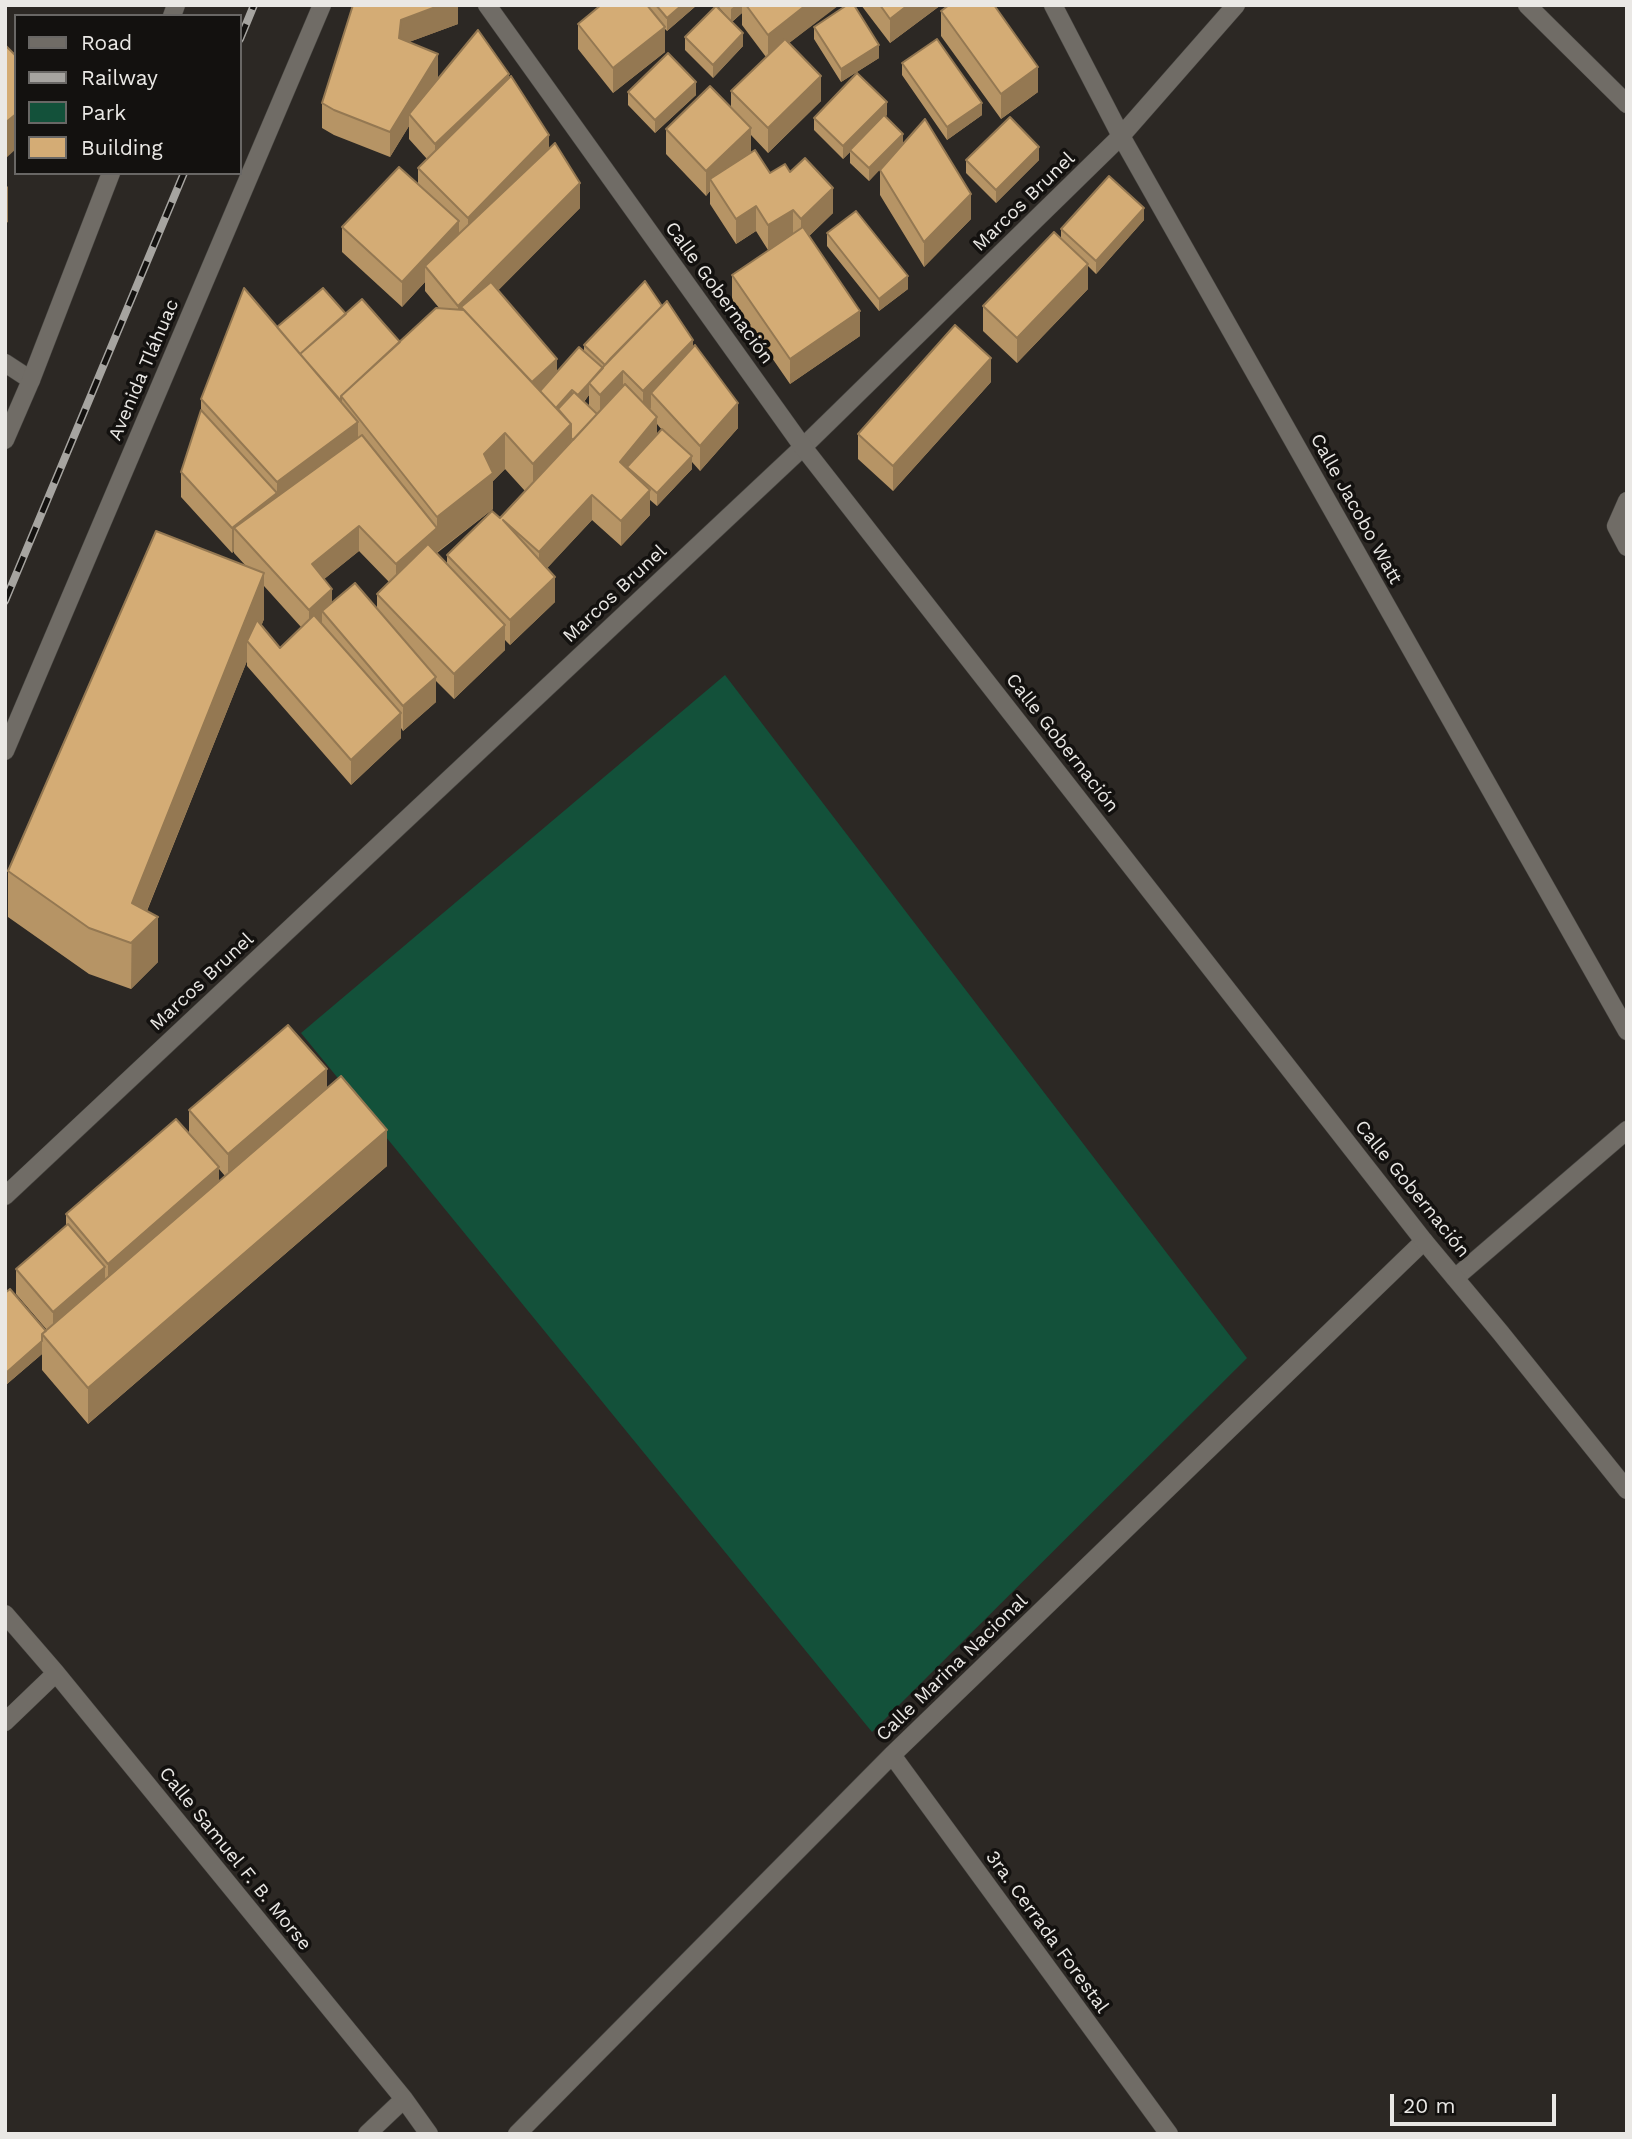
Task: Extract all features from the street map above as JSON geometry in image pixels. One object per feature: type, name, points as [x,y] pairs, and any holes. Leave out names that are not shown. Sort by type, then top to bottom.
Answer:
[{"type":"street","name":"Avenida Tláhuac","points":[[5,751],[322,5]]},
{"type":"street","name":"Calle Gobernación","points":[[487,5],[803,447],[1424,1241],[1627,1490]]},
{"type":"street","name":"Calle Jacobo Watt","points":[[1053,5],[1121,136],[1627,1031]]},
{"type":"street","name":"Marcos Brunel","points":[[5,1196],[803,447],[1121,136],[1237,5]]},
{"type":"street","points":[[1527,5],[1627,104]]},
{"type":"street","points":[[5,440],[110,175]]},
{"type":"street","points":[[5,363],[31,380]]},
{"type":"street","points":[[1627,501],[1616,526],[1627,547]]},
{"type":"street","points":[[1455,1278],[1627,1130]]},
{"type":"street","name":"Calle Marina Nacional","points":[[517,2134],[892,1755],[1424,1241]]},
{"type":"street","name":"Calle Samuel F. B. Morse","points":[[5,1615],[56,1673],[404,2099],[429,2134]]},
{"type":"street","points":[[5,1722],[56,1673]]},
{"type":"street","name":"3ra. Cerrada Forestal","points":[[892,1755],[1169,2134]]},
{"type":"street","points":[[367,2134],[404,2099]]},
{"type":"green space","points":[[725,675],[1247,1358],[872,1732],[301,1033]]},
{"type":"building","points":[[353,5],[441,5],[401,20],[399,38],[438,54],[390,132],[322,103]]},
{"type":"building","points":[[601,5],[647,5],[665,27],[613,68],[578,24]]},
{"type":"building","points":[[656,5],[682,5],[667,18]]},
{"type":"building","points":[[746,5],[806,5],[768,35]]},
{"type":"building","points":[[847,5],[854,5],[879,45],[841,69],[814,27]]},
{"type":"building","points":[[880,5],[908,5],[890,19]]},
{"type":"building","points":[[949,5],[994,5],[1038,67],[1001,94],[941,11]]},
{"type":"building","points":[[716,6],[743,33],[713,65],[685,37]]},
{"type":"building","points":[[478,30],[509,74],[435,144],[409,114]]},
{"type":"building","points":[[785,39],[821,76],[768,128],[731,91]]},
{"type":"building","points":[[937,39],[982,103],[947,127],[902,63]]},
{"type":"building","points":[[5,45],[14,54],[14,116],[5,123]]},
{"type":"building","points":[[668,53],[696,82],[655,120],[628,92]]},
{"type":"building","points":[[857,73],[887,102],[843,146],[814,118]]},
{"type":"building","points":[[511,76],[549,135],[468,218],[418,168]]},
{"type":"building","points":[[710,86],[751,128],[706,171],[666,129]]},
{"type":"building","points":[[884,115],[903,134],[869,168],[850,150]]},
{"type":"building","points":[[1010,117],[1039,147],[996,190],[966,160]]},
{"type":"building","points":[[925,119],[971,194],[924,242],[880,170]]},
{"type":"building","points":[[555,143],[580,183],[458,306],[425,266]]},
{"type":"building","points":[[755,150],[770,173],[785,164],[790,172],[805,158],[833,188],[801,219],[793,210],[768,225],[756,206],[736,219],[710,179]]},
{"type":"building","points":[[399,167],[459,221],[402,282],[342,227]]},
{"type":"building","points":[[1109,176],[1144,208],[1096,261],[1061,229]]},
{"type":"building","points":[[856,211],[908,276],[879,299],[827,233]]},
{"type":"building","points":[[803,227],[860,311],[790,359],[732,275]]},
{"type":"building","points":[[1054,232],[1088,264],[1017,338],[983,306]]},
{"type":"building","points":[[645,281],[662,306],[605,365],[584,345]]},
{"type":"building","points":[[491,282],[557,359],[532,382],[461,307]]},
{"type":"building","points":[[244,288],[358,422],[277,482],[201,399]]},
{"type":"building","points":[[323,288],[346,314],[300,354],[277,327]]},
{"type":"building","points":[[362,299],[400,342],[341,396],[341,401],[300,354]]},
{"type":"building","points":[[667,301],[693,340],[643,391],[623,371],[600,395],[589,383]]},
{"type":"building","points":[[436,308],[464,310],[571,424],[533,464],[505,433],[484,454],[493,473],[437,517],[341,396]]},
{"type":"building","points":[[955,325],[991,358],[893,466],[858,434]]},
{"type":"building","points":[[695,345],[738,403],[700,446],[651,393]]},
{"type":"building","points":[[579,347],[603,368],[578,395],[572,390],[556,408],[540,391]]},
{"type":"building","points":[[625,384],[657,417],[620,462],[650,490],[621,521],[592,495],[539,552],[503,520],[555,577],[510,620],[447,555],[492,511],[500,518]]},
{"type":"building","points":[[574,392],[597,414],[573,440],[571,424],[558,409]]},
{"type":"building","points":[[201,410],[277,493],[232,528],[181,472]]},
{"type":"building","points":[[662,429],[692,456],[657,493],[627,467]]},
{"type":"building","points":[[362,435],[437,528],[396,564],[359,526],[312,564],[332,589],[309,610],[234,528]]},
{"type":"building","points":[[156,531],[264,573],[132,903],[158,917],[131,943],[89,928],[8,871]]},
{"type":"building","points":[[428,544],[505,625],[454,674],[377,594]]},
{"type":"building","points":[[355,583],[436,677],[403,706],[322,611]]},
{"type":"building","points":[[314,615],[401,713],[351,760],[247,641],[257,620],[280,648]]},
{"type":"building","points":[[288,1025],[327,1069],[228,1154],[189,1110]]},
{"type":"building","points":[[341,1076],[387,1130],[88,1388],[42,1334]]},
{"type":"building","points":[[176,1119],[219,1167],[108,1264],[66,1214]]},
{"type":"building","points":[[68,1224],[105,1267],[53,1312],[16,1269]]},
{"type":"building","points":[[10,1289],[46,1331],[42,1334],[42,1341],[7,1372],[5,1293]]},
{"type":"railway","points":[[242,34],[254,5]]},
{"type":"railway","points":[[5,601],[183,175]]}]
